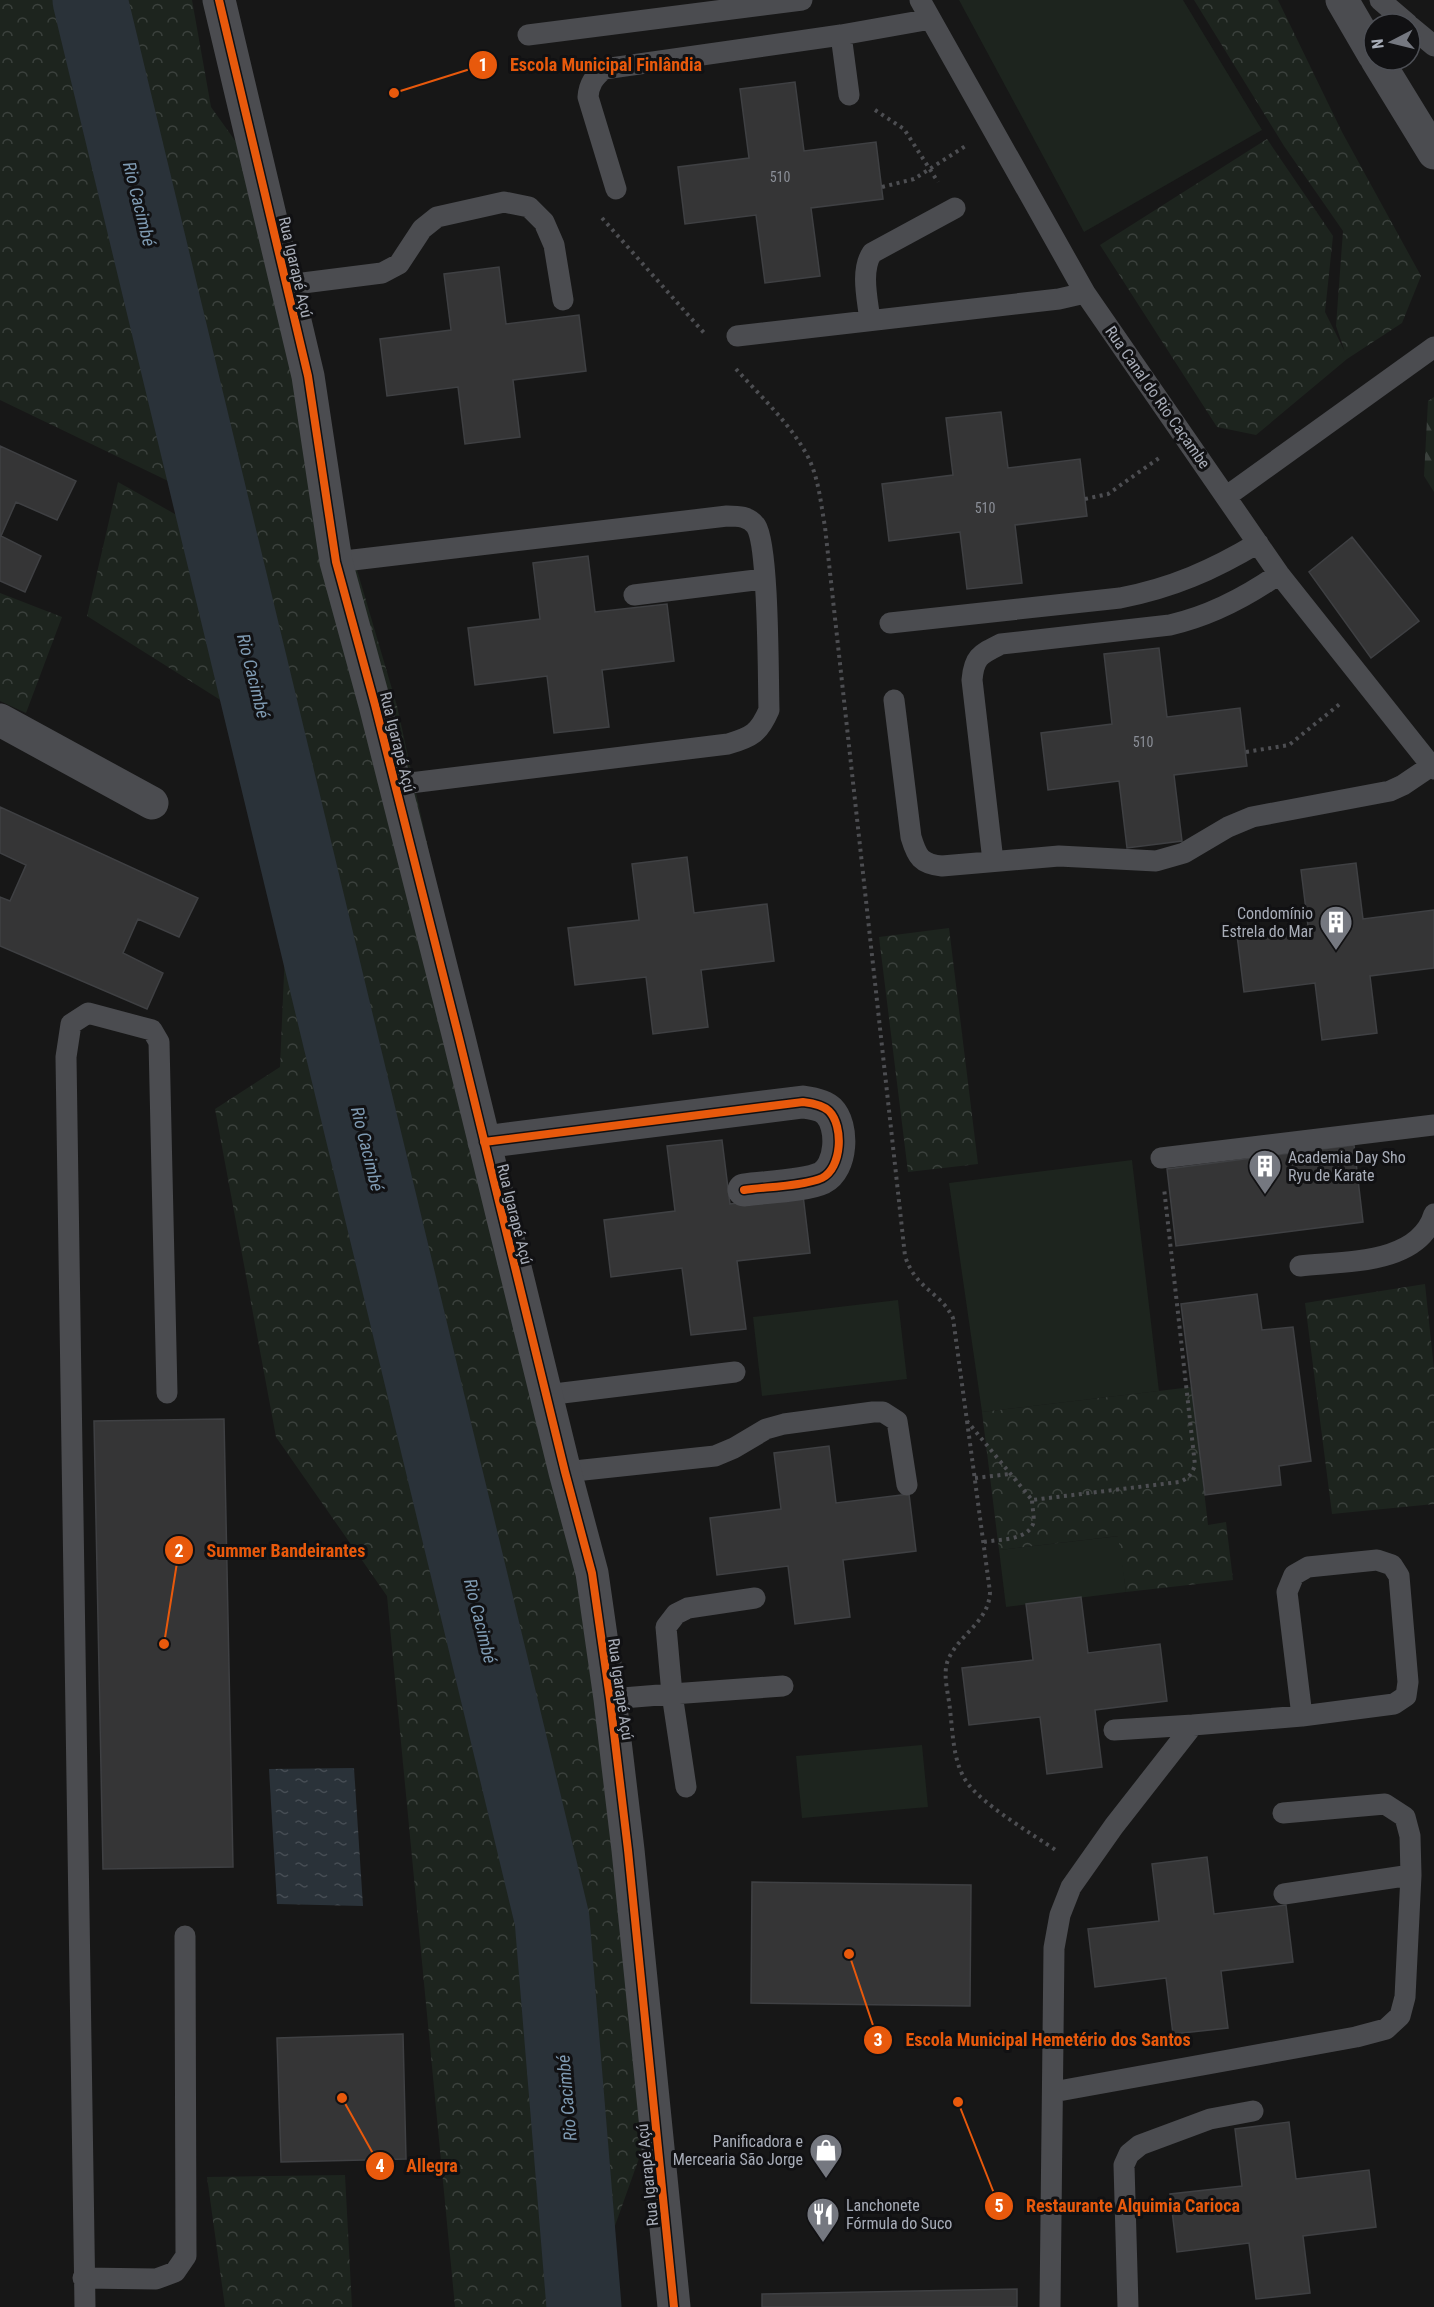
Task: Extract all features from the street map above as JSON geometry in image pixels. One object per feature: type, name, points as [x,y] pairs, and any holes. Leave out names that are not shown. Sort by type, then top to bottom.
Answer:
[{"type":"street","name":"Rua Igarapé Açú","points":[[219,0],[308,376],[336,562],[592,1573],[628,1850],[674,2307]]},
{"type":"street","points":[[1342,0],[1362,34]]},
{"type":"street","points":[[1384,72],[1434,153]]},
{"type":"street","points":[[0,720],[152,803]]},
{"type":"street","points":[[484,1142],[803,1102],[829,1111],[836,1124],[839,1139],[838,1154],[833,1168],[824,1177],[812,1181],[744,1190]]},
{"type":"lane","points":[[528,35],[802,0]]},
{"type":"lane","name":"Rua Canal do Rio Caçambe","points":[[920,0],[1085,293],[1279,574],[1433,767]]},
{"type":"lane","points":[[1380,0],[1394,12]]},
{"type":"lane","points":[[616,189],[588,97],[588,87],[596,75],[604,69],[841,35],[931,19]]},
{"type":"lane","points":[[841,35],[849,95]]},
{"type":"lane","points":[[1422,36],[1434,46]]},
{"type":"lane","points":[[287,285],[382,273],[399,264],[422,230],[437,217],[504,202],[529,207],[544,222],[554,245],[563,300]]},
{"type":"lane","points":[[870,321],[866,270],[867,261],[872,253],[955,208]]},
{"type":"lane","points":[[737,336],[1059,300],[1085,293]]},
{"type":"lane","points":[[1227,496],[1434,347]]},
{"type":"lane","points":[[336,562],[727,516],[744,517],[755,525],[761,538],[765,579],[769,710],[762,727],[747,739],[728,744],[394,785]]},
{"type":"lane","points":[[890,623],[1120,597],[1154,591],[1180,583],[1231,560],[1258,543]]},
{"type":"lane","points":[[993,861],[972,680],[973,664],[984,652],[1001,644],[1170,625],[1191,620],[1255,591],[1279,574]]},
{"type":"lane","points":[[634,595],[765,579]]},
{"type":"lane","points":[[894,700],[911,837],[916,854],[928,865],[942,866],[1059,856],[1156,861],[1184,853],[1228,827],[1252,817],[1390,791],[1433,767]]},
{"type":"lane","points":[[85,2307],[66,1057],[71,1024],[88,1013],[152,1030],[159,1042],[167,1393]]},
{"type":"lane","points":[[1161,1158],[1434,1125]]},
{"type":"lane","points":[[1300,1266],[1390,1255],[1416,1243],[1430,1227],[1434,1214]]},
{"type":"lane","points":[[546,1395],[735,1372]]},
{"type":"lane","points":[[565,1472],[715,1456],[734,1448],[766,1429],[784,1424],[883,1412],[897,1421],[907,1485]]},
{"type":"lane","points":[[1114,1730],[1302,1716],[1394,1704],[1406,1696],[1408,1682],[1398,1576],[1392,1564],[1377,1560],[1308,1567],[1294,1575],[1287,1592],[1302,1716]]},
{"type":"lane","points":[[686,1786],[672,1694],[666,1627],[676,1614],[688,1608],[755,1598]]},
{"type":"lane","points":[[610,1699],[783,1686]]},
{"type":"lane","points":[[1050,2307],[1054,1948],[1060,1915],[1071,1887],[1114,1826],[1193,1725]]},
{"type":"lane","points":[[1053,2092],[1345,2039],[1386,2029],[1400,2016],[1405,1997],[1411,1875],[1410,1836],[1405,1817],[1386,1804],[1283,1813]]},
{"type":"lane","points":[[1284,1894],[1411,1875]]},
{"type":"lane","points":[[83,2278],[156,2279],[175,2272],[186,2256],[186,1936]]},
{"type":"lane","points":[[1128,2307],[1124,2165],[1129,2154],[1140,2145],[1210,2119],[1253,2111]]},
{"type":"path","points":[[849,95],[904,129],[955,208]]},
{"type":"path","points":[[882,187],[914,179],[957,152]]},
{"type":"path","points":[[601,217],[710,339]]},
{"type":"path","points":[[733,366],[796,436],[810,461],[819,488],[905,1256],[910,1271],[948,1307],[953,1318],[990,1592],[990,1604],[986,1612],[951,1655],[946,1668],[956,1755],[966,1782],[989,1804],[1084,1869]]},
{"type":"path","points":[[1085,499],[1108,494],[1155,462]]},
{"type":"path","points":[[1246,752],[1289,745],[1340,704]]},
{"type":"path","points":[[1032,1500],[1179,1482],[1192,1474],[1195,1465],[1161,1158]]},
{"type":"path","points":[[967,1421],[1032,1500],[1034,1523],[1028,1532],[1022,1536],[984,1542]]},
{"type":"path","points":[[975,1478],[1011,1474]]},
{"type":"green space","points":[[0,0],[192,0],[211,107],[249,160],[283,318],[397,706],[599,1628],[642,2150],[586,2307],[455,2307],[387,1596],[276,1437],[215,1109],[280,1067],[288,881],[191,492],[0,400]]},
{"type":"green space","points":[[959,0],[1183,0],[1262,130],[1084,232]]},
{"type":"green space","points":[[1194,0],[1278,0],[1342,132],[1421,276],[1402,323],[1347,359],[1256,435],[1217,427],[1100,245],[1267,139],[1333,236],[1325,312],[1345,352],[1336,326],[1343,231],[1284,146]]},
{"type":"green space","points":[[1434,397],[1434,492],[1424,476],[1428,401]]},
{"type":"green space","points":[[118,482],[182,518],[222,701],[87,616]]},
{"type":"green space","points":[[0,593],[62,617],[26,713],[0,701]]},
{"type":"green space","points":[[949,928],[978,1164],[908,1172],[879,937]]},
{"type":"green space","points":[[1132,1160],[1159,1391],[982,1412],[949,1183]]},
{"type":"green space","points":[[1425,1284],[1434,1369],[1434,1504],[1332,1514],[1305,1303]]},
{"type":"green space","points":[[898,1300],[907,1379],[762,1396],[753,1317]]},
{"type":"green space","points":[[1192,1387],[1208,1525],[1226,1522],[1233,1580],[1126,1592],[1118,1536],[999,1550],[982,1412]]},
{"type":"green space","points":[[1119,1536],[1126,1592],[1006,1607],[999,1550]]},
{"type":"green space","points":[[922,1745],[928,1807],[802,1818],[796,1756]]},
{"type":"green space","points":[[345,2175],[352,2307],[225,2307],[207,2177]]},
{"type":"water","points":[[354,1768],[363,1906],[277,1904],[269,1769]]},
{"type":"building","points":[[795,82],[804,151],[876,142],[883,199],[811,208],[820,276],[765,283],[756,215],[685,224],[678,167],[749,158],[740,89]]},
{"type":"building","points":[[499,267],[506,324],[579,315],[586,371],[513,380],[520,437],[465,444],[458,387],[387,396],[380,339],[451,330],[444,274]]},
{"type":"building","points":[[1001,412],[1008,468],[1080,459],[1087,516],[1015,525],[1022,583],[967,589],[960,532],[889,541],[882,484],[953,475],[946,418]]},
{"type":"building","points":[[0,446],[76,481],[57,520],[16,502],[1,536],[41,556],[25,592],[0,581]]},
{"type":"building","points":[[1352,537],[1419,621],[1371,658],[1309,572]]},
{"type":"building","points":[[588,556],[595,612],[667,604],[674,661],[602,670],[609,727],[554,733],[547,676],[475,685],[468,628],[540,619],[533,563]]},
{"type":"building","points":[[1159,648],[1167,717],[1240,708],[1247,766],[1174,775],[1182,841],[1127,848],[1119,781],[1048,790],[1041,733],[1112,724],[1104,654]]},
{"type":"building","points":[[0,807],[198,898],[179,937],[138,919],[123,953],[163,973],[147,1009],[0,946],[0,897],[10,901],[26,865],[0,853]]},
{"type":"building","points":[[687,857],[694,913],[767,904],[774,961],[701,970],[708,1027],[653,1034],[646,977],[575,985],[568,928],[639,920],[632,864]]},
{"type":"building","name":"Condomínio Estrela do Mar","points":[[1356,863],[1363,919],[1434,910],[1434,968],[1370,976],[1377,1033],[1322,1040],[1315,983],[1244,992],[1237,935],[1308,926],[1301,870]]},
{"type":"building","points":[[722,1140],[730,1204],[803,1195],[810,1253],[737,1261],[746,1329],[691,1335],[682,1268],[611,1277],[604,1220],[675,1211],[667,1146]]},
{"type":"building","name":"Academia Day Sho Ryu de Karate","points":[[1354,1145],[1363,1222],[1176,1246],[1167,1169]]},
{"type":"building","points":[[1257,1294],[1262,1330],[1293,1327],[1311,1461],[1279,1466],[1281,1485],[1205,1495],[1181,1304]]},
{"type":"building","points":[[224,1419],[233,1867],[103,1869],[94,1421]]},
{"type":"building","points":[[829,1446],[836,1503],[909,1494],[916,1551],[843,1560],[850,1617],[795,1624],[788,1566],[717,1575],[710,1518],[781,1509],[774,1453]]},
{"type":"building","points":[[1081,1597],[1088,1653],[1160,1644],[1167,1701],[1095,1710],[1102,1767],[1047,1774],[1040,1717],[969,1725],[962,1668],[1033,1660],[1026,1604]]},
{"type":"building","points":[[1207,1857],[1214,1914],[1286,1905],[1293,1962],[1221,1971],[1228,2028],[1173,2034],[1166,1978],[1095,1987],[1088,1929],[1159,1921],[1152,1864]]},
{"type":"building","points":[[752,1882],[971,1885],[970,2006],[751,2003]]},
{"type":"building","points":[[403,2034],[406,2159],[281,2162],[277,2038]]},
{"type":"building","points":[[1289,2122],[1296,2179],[1369,2170],[1376,2227],[1303,2236],[1310,2293],[1256,2299],[1249,2243],[1177,2252],[1170,2194],[1242,2186],[1235,2129]]},
{"type":"building","points":[[1017,2289],[1017,2307],[762,2307],[762,2294]]},
{"type":"waterway","name":"Rio Cacimbé","points":[[90,0],[552,1919],[584,2307]]},
{"type":"cycle path","points":[[219,0],[308,376],[336,562],[375,705],[592,1573],[628,1850],[674,2307]]},
{"type":"cycle path","points":[[484,1142],[803,1102],[829,1111],[834,1118],[839,1136],[837,1156],[829,1173],[815,1181],[744,1190]]},
{"type":"place","name":"Escola Municipal Finlândia","points":[[394,93]]},
{"type":"place","name":"Condomínio Estrela do Mar","points":[[1336,951]]},
{"type":"place","name":"Academia Day Sho Ryu de Karate","points":[[1265,1195]]},
{"type":"place","name":"Summer Bandeirantes","points":[[164,1644]]},
{"type":"place","name":"Escola Municipal Hemetério dos Santos","points":[[849,1954]]},
{"type":"place","name":"Allegra","points":[[342,2098]]},
{"type":"place","name":"Restaurante Alquimia Carioca","points":[[958,2102]]},
{"type":"place","name":"Panificadora e Mercearia São Jorge","points":[[826,2179]]},
{"type":"place","name":"Lanchonete Fórmula do Suco","points":[[823,2243]]}]
